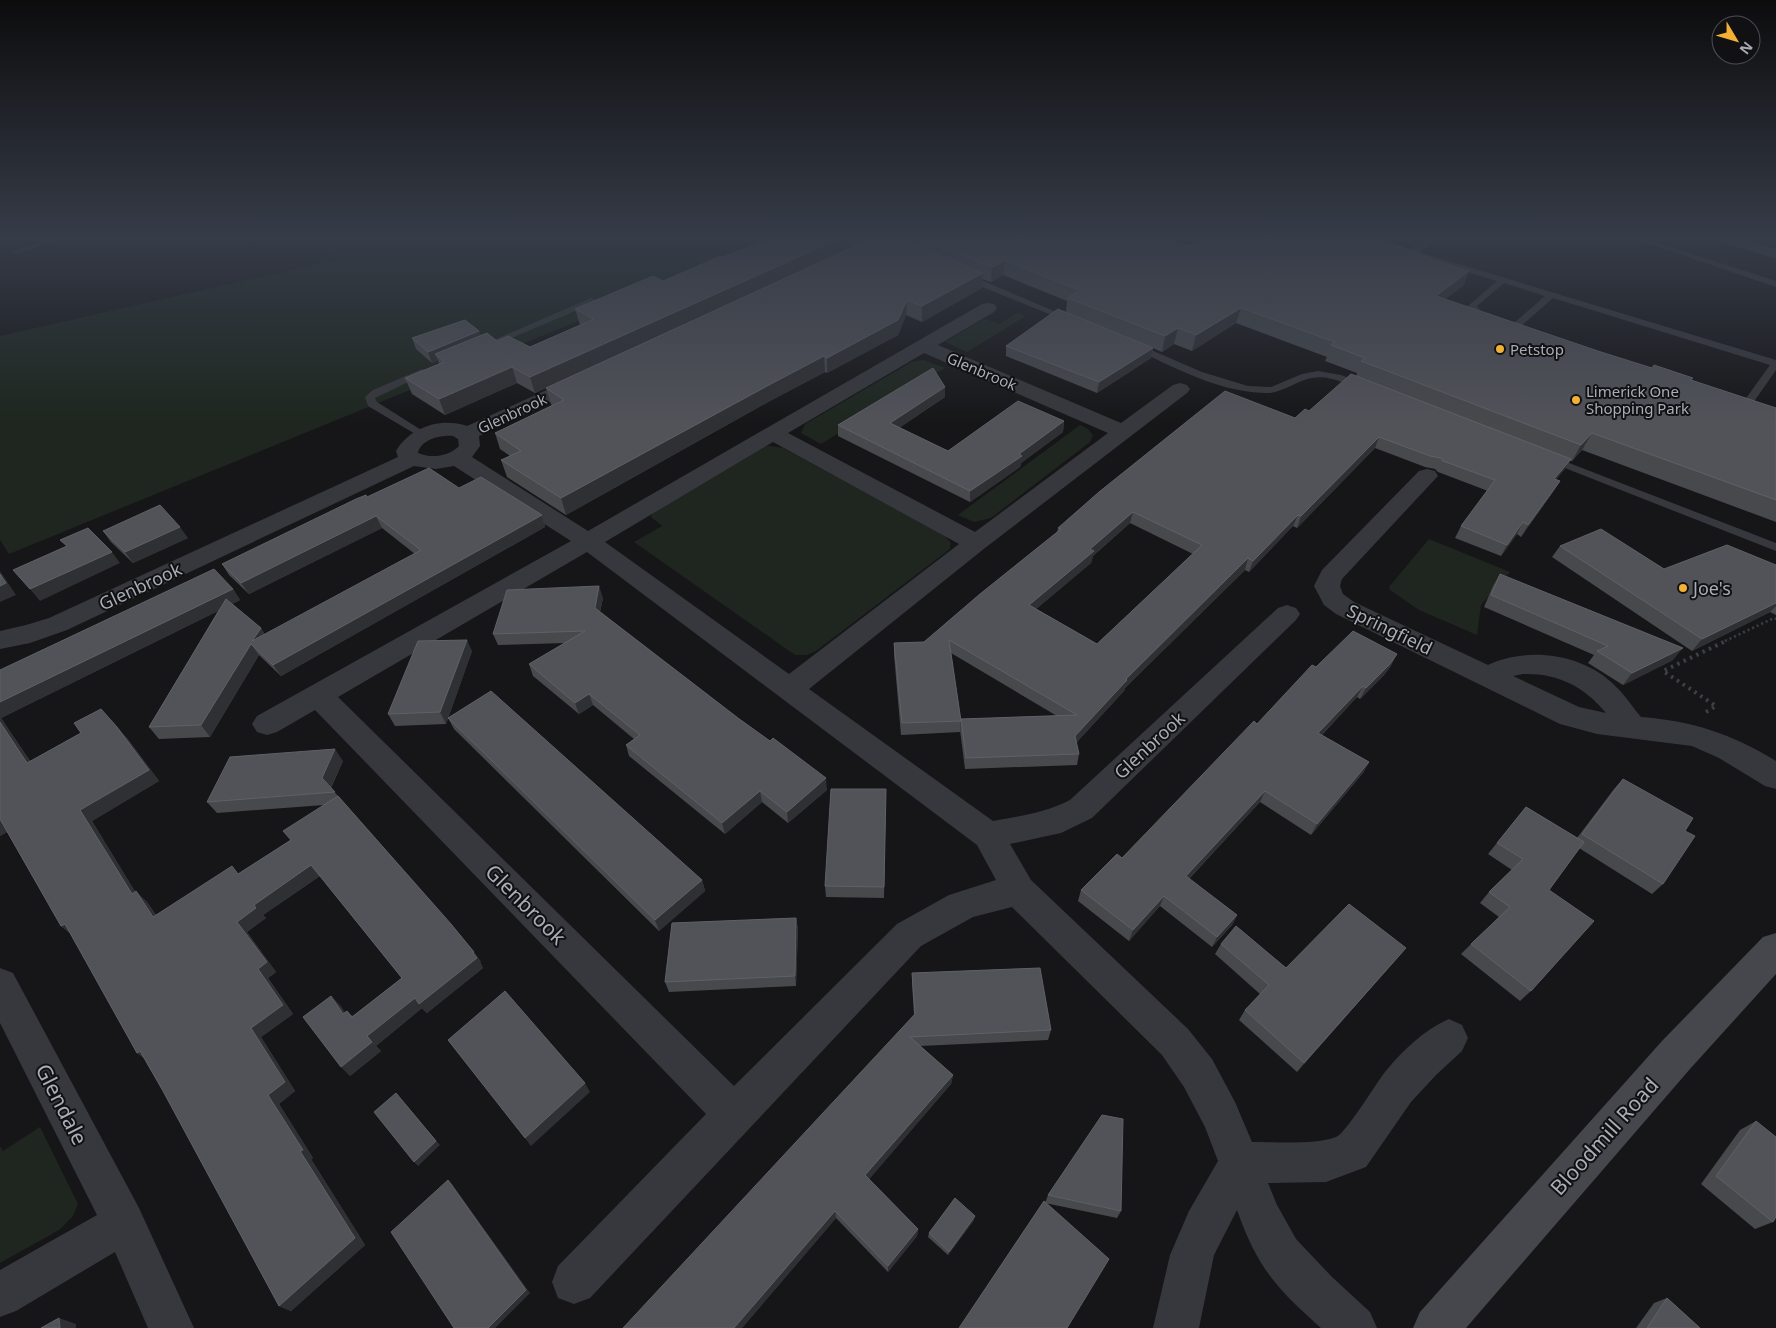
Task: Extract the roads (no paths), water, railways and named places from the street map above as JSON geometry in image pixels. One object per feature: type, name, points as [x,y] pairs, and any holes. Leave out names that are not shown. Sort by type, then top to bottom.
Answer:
[{"type":"street","name":"Glenbrook","points":[[267,724],[588,541],[988,308]]},
{"type":"street","name":"Glenbrook","points":[[924,346],[1123,432]]},
{"type":"street","name":"Glenbrook","points":[[467,434],[600,372]]},
{"type":"street","points":[[790,689],[976,543],[1180,389]]},
{"type":"street","points":[[450,429],[467,434],[471,441],[469,447],[456,457],[428,463],[412,459],[408,456],[409,445],[422,435],[450,429]]},
{"type":"street","points":[[772,433],[976,543]]},
{"type":"street","points":[[456,457],[588,541],[988,835],[1019,890],[1175,1042],[1198,1073],[1221,1116],[1262,1220],[1281,1254],[1316,1293],[1354,1328]]},
{"type":"street","name":"Glenbrook","points":[[0,640],[30,634],[58,624],[412,459]]},
{"type":"street","name":"Springfield","points":[[1427,476],[1331,576],[1327,586],[1333,599],[1345,608],[1570,716],[1590,723],[1681,732],[1713,742],[1740,755],[1776,777]]},
{"type":"street","name":"Glenbrook","points":[[988,835],[1061,820],[1081,809],[1287,614]]},
{"type":"street","points":[[1487,677],[1511,666],[1543,665],[1564,670],[1580,676],[1600,688],[1633,727]]},
{"type":"street","name":"Glenbrook","points":[[318,694],[734,1114]]},
{"type":"street","points":[[574,1282],[734,1114],[909,935],[938,917],[974,900],[998,893],[1019,890]]},
{"type":"street","name":"Bloodmill Road","points":[[1436,1328],[1676,1055],[1776,949]]},
{"type":"street","name":"Glendale","points":[[0,985],[124,1223],[171,1328]]},
{"type":"street","points":[[1240,1163],[1326,1161],[1352,1153],[1397,1088],[1422,1061],[1449,1038]]},
{"type":"street","points":[[1176,1328],[1192,1255],[1204,1226],[1240,1163]]},
{"type":"street","points":[[0,1295],[124,1223]]},
{"type":"lane","points":[[1024,300],[1075,321]]},
{"type":"lane","points":[[1479,300],[1472,306],[1478,313],[1513,324],[1545,300]]},
{"type":"lane","points":[[1563,300],[1776,364],[1749,400]]},
{"type":"lane","points":[[485,346],[591,301]]},
{"type":"lane","points":[[1121,340],[1231,386],[1266,390],[1280,388],[1312,374],[1329,375],[1372,389]]},
{"type":"lane","points":[[422,435],[372,404],[370,397],[377,392],[432,368]]},
{"type":"lane","points":[[1540,455],[1776,547]]},
{"type":"place","name":"Petstop","points":[[1500,349]]},
{"type":"place","name":"Limerick One Shopping Park","points":[[1576,400]]},
{"type":"place","name":"Joe's","points":[[1683,588]]}]
